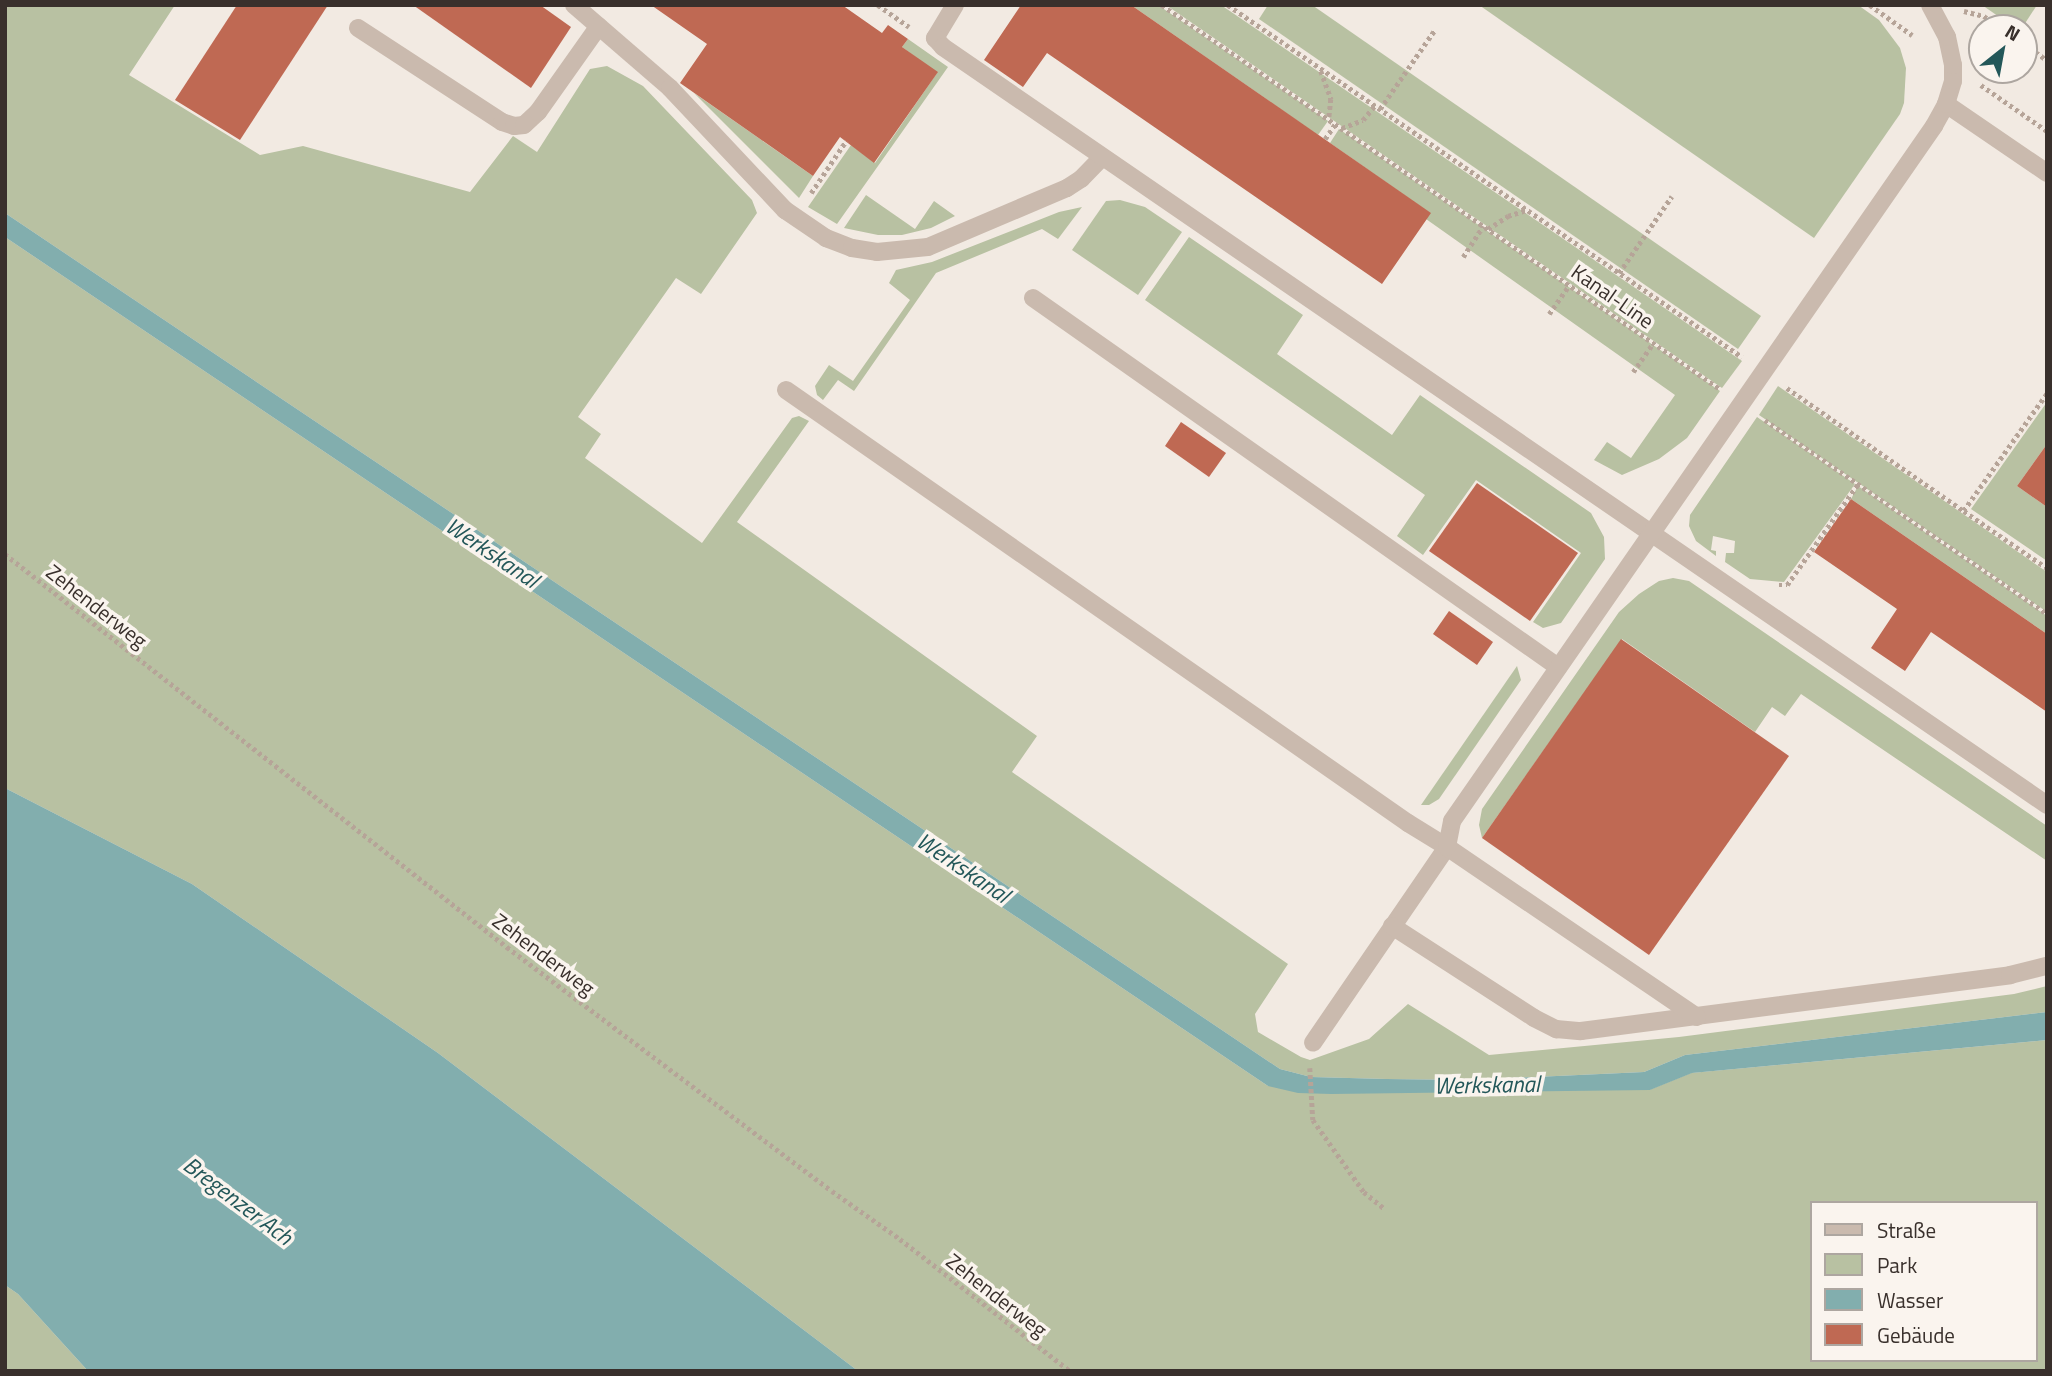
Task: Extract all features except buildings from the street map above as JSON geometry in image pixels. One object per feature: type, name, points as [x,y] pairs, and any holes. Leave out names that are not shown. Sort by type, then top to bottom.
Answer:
[{"type":"lane","points":[[574,5],[670,88],[794,216],[826,238],[852,248],[877,252],[906,252],[928,247],[1067,188],[1082,179],[1102,157]]},
{"type":"lane","points":[[955,5],[935,38],[1102,157],[2047,805]]},
{"type":"lane","points":[[1311,1051],[1447,846],[1451,821],[1934,126],[1946,104],[1952,81],[1952,55],[1947,37],[1930,5]]},
{"type":"lane","points":[[358,28],[502,122],[514,127],[524,125],[538,112],[599,26]]},
{"type":"lane","points":[[1946,104],[2047,173]]},
{"type":"lane","points":[[1033,298],[1558,667]]},
{"type":"lane","points":[[786,390],[1408,823],[1447,846],[1697,1017]]},
{"type":"lane","points":[[1392,926],[1556,1029],[1581,1031],[2010,975],[2047,966]]},
{"type":"path","points":[[878,5],[919,34],[935,38]]},
{"type":"path","name":"Kanal-Line","points":[[1162,5],[2047,614]]},
{"type":"path","name":"Kanal-Line","points":[[1228,5],[2047,568]]},
{"type":"path","points":[[1380,109],[1434,31]]},
{"type":"path","points":[[1319,67],[1331,99],[1329,120]]},
{"type":"path","points":[[1341,128],[1363,120],[1375,105]]},
{"type":"path","points":[[1325,139],[1335,124]]},
{"type":"path","points":[[794,216],[846,141]]},
{"type":"path","points":[[1619,273],[1672,196]]},
{"type":"path","points":[[1463,257],[1486,228],[1508,216],[1527,210]]},
{"type":"path","points":[[1549,314],[1569,285]]},
{"type":"path","points":[[1633,372],[1653,343]]},
{"type":"path","points":[[1964,511],[2047,394]]},
{"type":"path","points":[[1774,585],[1787,586],[1858,484]]},
{"type":"path","name":"Zehenderweg","points":[[5,554],[507,947],[821,1183],[900,1239],[1070,1371]]},
{"type":"path","points":[[1311,1051],[1313,1120],[1364,1192],[1385,1209]]},
{"type":"green space","points":[[5,5],[175,5],[129,75],[260,155],[303,146],[470,192],[513,136],[537,152],[590,69],[607,66],[643,86],[752,200],[757,213],[701,294],[676,278],[578,417],[601,434],[585,458],[702,543],[792,418],[799,416],[809,421],[737,522],[1037,736],[1012,772],[1288,964],[1255,1014],[1258,1032],[1301,1057],[1310,1060],[1369,1039],[1408,1004],[1489,1055],[1679,1037],[2014,994],[2047,986],[2047,1012],[1685,1055],[1644,1072],[1466,1080],[1311,1077],[1280,1069],[5,213]]},
{"type":"green space","points":[[1131,5],[1158,5],[1328,121],[1318,135]]},
{"type":"green space","points":[[1166,5],[1221,5],[1742,361],[1722,388]]},
{"type":"green space","points":[[1268,5],[1312,5],[1761,316],[1738,349],[1259,19]]},
{"type":"green space","points":[[1479,5],[1858,5],[1879,20],[1900,48],[1906,68],[1904,103],[1900,114],[1814,238]]},
{"type":"green space","points":[[1982,5],[2037,5],[2031,14],[1995,14]]},
{"type":"green space","points":[[908,39],[948,67],[837,224],[808,207],[851,145],[875,163],[937,73],[902,47]]},
{"type":"green space","points":[[694,93],[813,176],[799,198]]},
{"type":"green space","points":[[1339,129],[1720,391],[1687,438],[1659,459],[1622,475],[1594,460],[1607,442],[1631,458],[1675,395],[1426,219],[1430,213],[1330,143]]},
{"type":"green space","points":[[866,195],[915,229],[934,201],[955,216],[931,228],[902,235],[878,235],[844,228]]},
{"type":"green space","points":[[1120,200],[1145,207],[1182,232],[1138,295],[1072,250],[1106,201]]},
{"type":"green space","points":[[1082,207],[1058,239],[1042,229],[936,273],[854,391],[838,380],[823,400],[817,395],[815,386],[829,365],[853,381],[910,300],[889,283],[896,270],[932,262],[1059,212]]},
{"type":"green space","points":[[5,237],[1268,1086],[1649,1090],[1691,1073],[2047,1040],[2047,1371],[858,1371],[438,1053],[192,884],[5,788]]},
{"type":"green space","points":[[1189,237],[1303,315],[1277,354],[1392,435],[1420,395],[1591,513],[1604,537],[1605,559],[1561,623],[1543,628],[1533,622],[1581,553],[1476,480],[1423,555],[1397,536],[1425,495],[1145,300]]},
{"type":"green space","points":[[1778,386],[2047,572],[2047,612],[1759,415]]},
{"type":"green space","points":[[2047,402],[2047,444],[2017,486],[2047,507],[2047,561],[1971,509]]},
{"type":"green space","points":[[1757,417],[1855,484],[1784,582],[1750,579],[1725,562],[1726,553],[1734,553],[1735,541],[1713,536],[1711,550],[1716,551],[1716,556],[1696,541],[1689,526],[1690,515]]},
{"type":"green space","points":[[1858,486],[2047,616],[2047,634],[1851,499]]},
{"type":"green space","points":[[1673,578],[1689,581],[2047,826],[2047,861],[1801,694],[1785,716],[1772,707],[1755,732],[1622,639],[1482,838],[1479,825],[1482,809],[1619,612],[1659,581]]},
{"type":"green space","points":[[1517,666],[1521,680],[1439,799],[1429,805],[1421,805]]},
{"type":"green space","points":[[5,1285],[18,1294],[88,1371],[5,1371]]},
{"type":"water","name":"Werkskanal","points":[[5,213],[1280,1069],[1311,1077],[1466,1080],[1644,1072],[1685,1055],[2047,1012],[2047,1040],[1692,1073],[1650,1090],[1331,1094],[1298,1093],[1268,1086],[5,237]]},
{"type":"water","name":"Bregenzer Ach","points":[[5,788],[192,884],[438,1053],[858,1371],[88,1371],[18,1294],[5,1285]]}]
